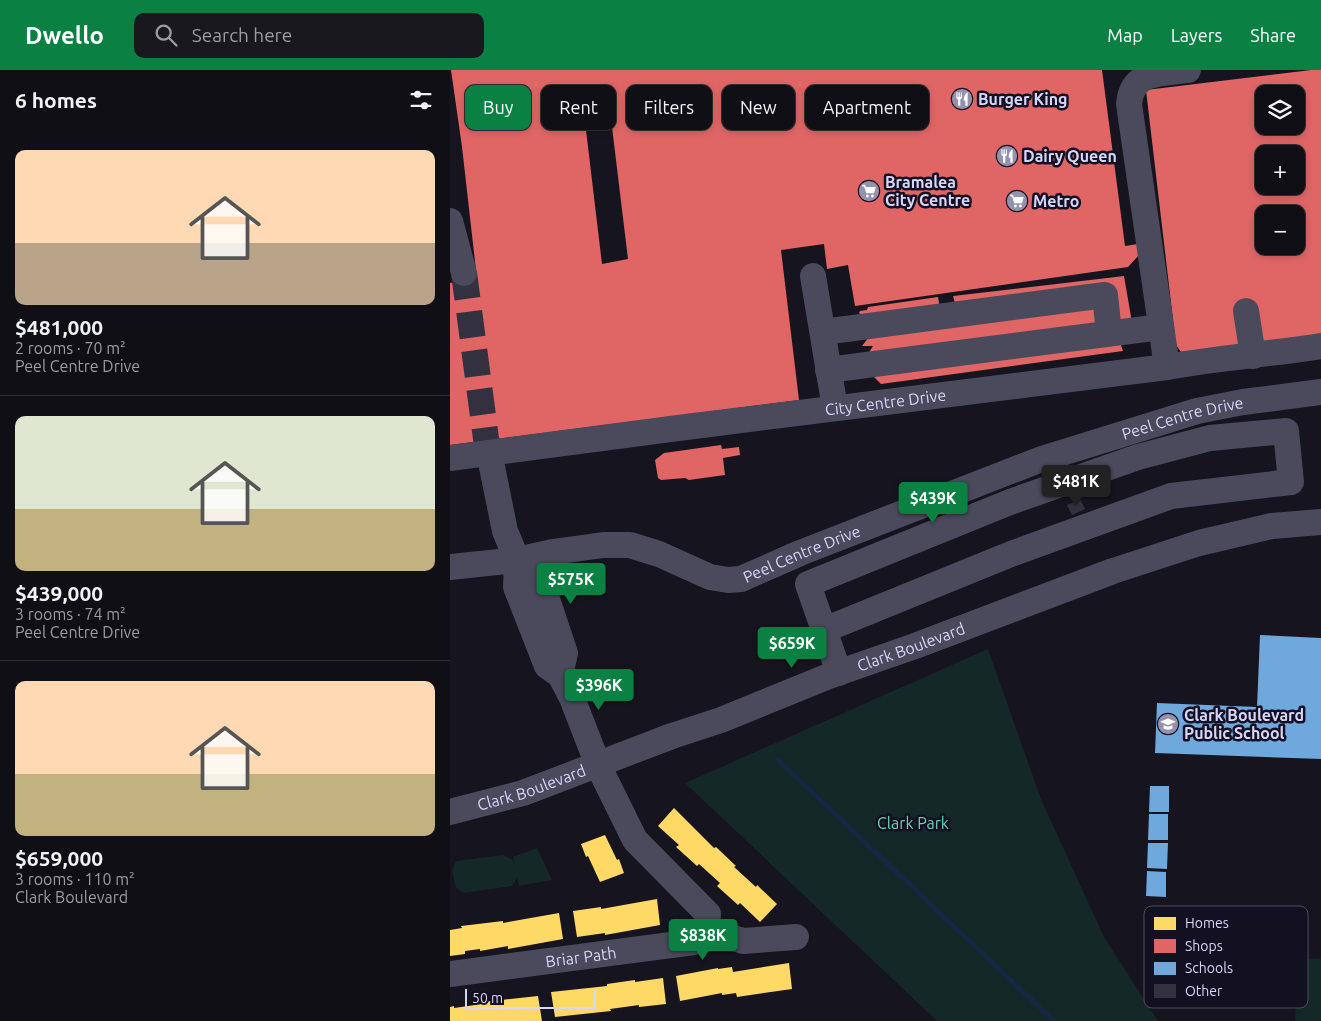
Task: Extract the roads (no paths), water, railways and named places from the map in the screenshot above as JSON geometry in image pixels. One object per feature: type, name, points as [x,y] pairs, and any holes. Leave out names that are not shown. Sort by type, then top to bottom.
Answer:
[{"type":"street","points":[[1167,367],[1130,94],[1134,85],[1150,75],[1188,70]]},
{"type":"street","points":[[450,221],[464,273]]},
{"type":"street","points":[[813,276],[835,408]]},
{"type":"street","points":[[823,332],[1105,295],[1109,333]]},
{"type":"street","points":[[1246,310],[1253,356]]},
{"type":"street","points":[[828,370],[1161,327]]},
{"type":"street","name":"City Centre Drive","points":[[450,458],[1321,346]]},
{"type":"street","points":[[1210,438],[1309,394]]},
{"type":"street","name":"Peel Centre Drive","points":[[450,567],[517,560],[553,552],[603,545],[630,545],[658,554],[710,577],[728,580],[741,579],[800,552],[1039,460],[1197,411],[1243,402],[1309,394]]},
{"type":"street","points":[[824,630],[1010,554],[1170,496],[1291,482],[1286,431],[1210,438],[1138,457],[1010,502],[808,584],[824,630],[839,673]]},
{"type":"street","points":[[492,467],[505,531],[517,560],[516,587],[547,666],[560,675],[572,698],[598,765],[635,840],[708,914],[707,930],[743,941],[796,936]]},
{"type":"street","name":"Clark Boulevard","points":[[450,812],[523,793],[672,736],[722,720],[839,673],[916,646],[1113,571],[1199,543],[1272,526],[1321,522]]},
{"type":"street","name":"Briar Path","points":[[450,974],[694,942],[707,930]]},
{"type":"waterway","points":[[778,760],[1054,1021]]},
{"type":"tunnel","points":[[464,273],[487,446],[492,467]]},
{"type":"place","name":"Burger King","points":[[962,99]]},
{"type":"place","name":"Dairy Queen","points":[[1007,156]]},
{"type":"place","name":"Bramalea City Centre","points":[[869,191]]},
{"type":"place","name":"Metro","points":[[1017,201]]},
{"type":"place","name":"Clark Boulevard Public School","points":[[1168,724]]},
{"type":"park label","name":"Clark Park","points":[[913,823]]}]
